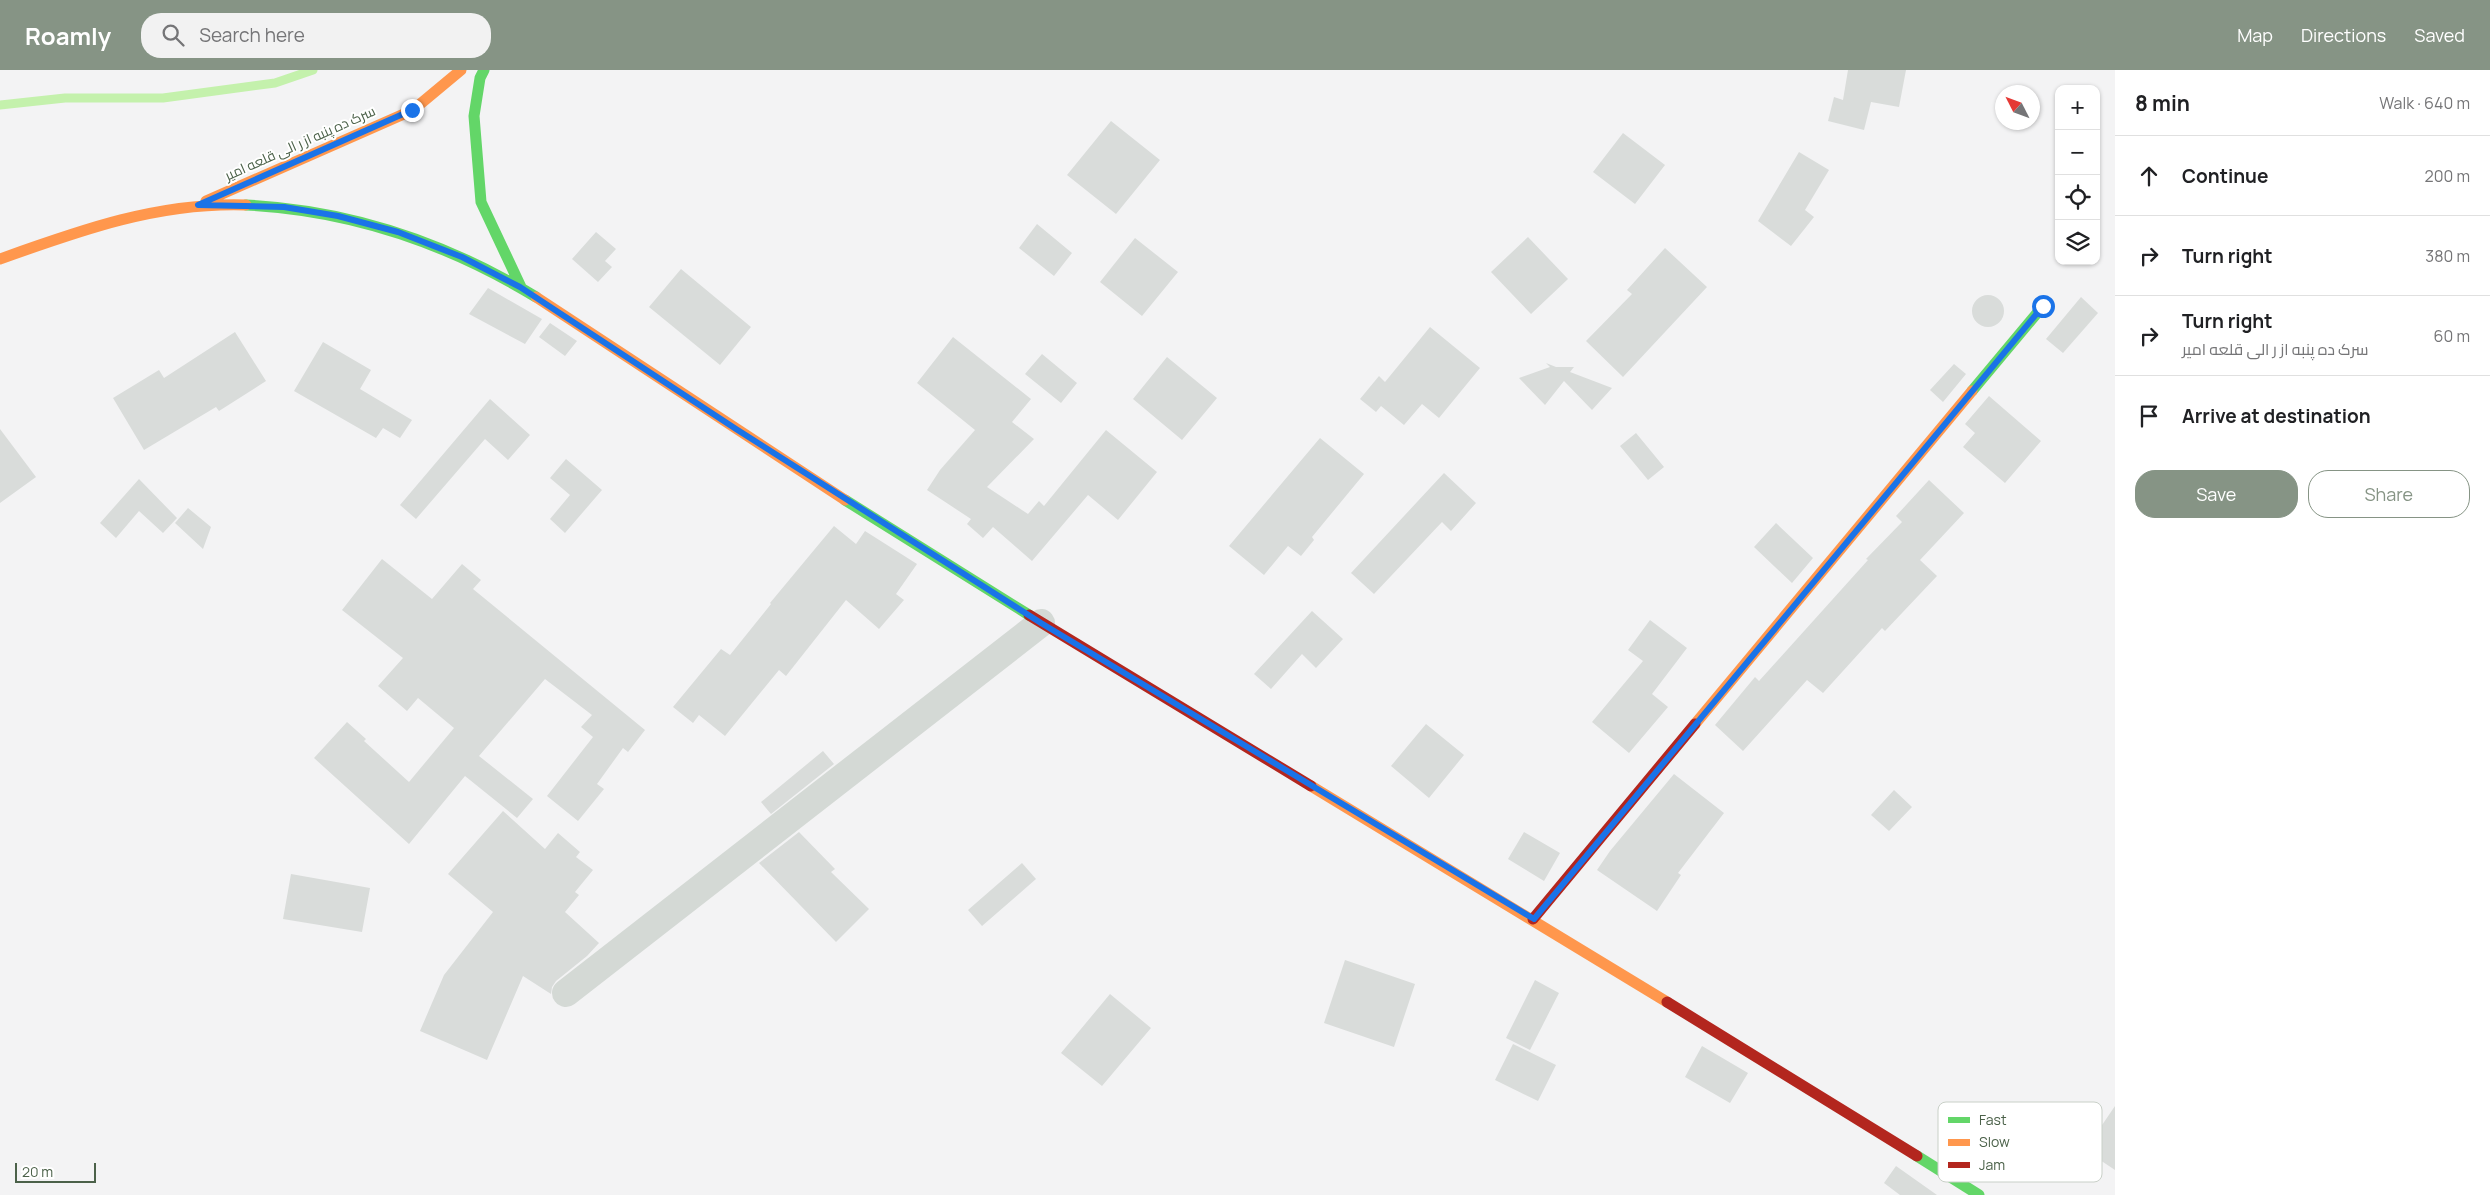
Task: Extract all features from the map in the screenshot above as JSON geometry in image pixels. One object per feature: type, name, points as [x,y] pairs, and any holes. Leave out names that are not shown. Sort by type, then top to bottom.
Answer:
[{"type":"main road","name":"سرک ده پنبه از ر الی قلعه امیر","points":[[198,205],[412,110],[461,70]]},
{"type":"main road","points":[[484,70],[480,78],[474,116],[480,202],[520,287]]},
{"type":"main road","points":[[0,259],[136,214],[198,205],[284,207],[338,216],[398,232],[462,257],[520,287],[736,429],[1041,623],[1534,919],[1938,1170]]},
{"type":"main road","points":[[1534,919],[2043,306]]},
{"type":"main road","points":[[1958,1182],[1979,1195]]},
{"type":"street","points":[[566,993],[1041,623]]},
{"type":"building","points":[[1848,70],[1906,70],[1899,107],[1871,102],[1864,130],[1828,121],[1834,97],[1843,100]]},
{"type":"building","points":[[1111,121],[1160,160],[1116,214],[1067,175]]},
{"type":"building","points":[[1623,133],[1665,165],[1635,204],[1593,172]]},
{"type":"building","points":[[1799,152],[1829,170],[1805,210],[1814,217],[1791,246],[1758,221]]},
{"type":"building","points":[[1037,224],[1072,253],[1054,276],[1019,248]]},
{"type":"building","points":[[596,232],[616,249],[605,261],[612,267],[598,282],[572,259]]},
{"type":"building","points":[[1528,237],[1568,279],[1531,314],[1491,272]]},
{"type":"building","points":[[1135,238],[1178,272],[1142,316],[1100,282]]},
{"type":"building","points":[[1665,248],[1707,287],[1623,377],[1586,341],[1632,294],[1627,290]]},
{"type":"building","points":[[681,269],[751,327],[720,365],[649,307]]},
{"type":"building","points":[[488,288],[542,319],[525,344],[469,314]]},
{"type":"building","points":[[1988,295],[1994,296],[1999,300],[2003,305],[2003,317],[1999,322],[1994,326],[1988,327],[1982,326],[1977,322],[1973,317],[1972,311],[1973,305],[1977,300],[1982,296]]},
{"type":"building","points":[[2081,297],[2098,313],[2063,353],[2046,339]]},
{"type":"building","points":[[550,323],[577,341],[565,356],[539,337]]},
{"type":"building","points":[[1430,327],[1480,368],[1439,418],[1422,404],[1404,425],[1381,406],[1376,412],[1360,399],[1379,376],[1385,382]]},
{"type":"building","points":[[235,332],[266,381],[219,411],[216,407],[144,450],[113,398],[159,370],[164,378]]},
{"type":"building","points":[[953,337],[1031,399],[1012,422],[1034,439],[987,487],[1028,514],[1039,501],[1044,506],[1106,430],[1157,472],[1118,520],[1088,495],[1032,561],[993,527],[983,538],[967,524],[971,519],[927,490],[940,470],[975,430],[917,383]]},
{"type":"building","points":[[323,342],[371,370],[360,389],[412,420],[400,438],[383,428],[376,438],[294,391]]},
{"type":"building","points":[[1042,354],[1077,383],[1061,403],[1025,374]]},
{"type":"building","points":[[1167,357],[1217,398],[1182,440],[1133,399]]},
{"type":"building","points":[[1546,363],[1556,367],[1574,367],[1570,372],[1612,388],[1592,410],[1564,381],[1545,405],[1519,378],[1550,367]]},
{"type":"building","points":[[1954,364],[1966,374],[1943,402],[1930,390]]},
{"type":"building","points":[[1989,396],[2041,441],[2005,483],[1963,447],[1975,433],[1965,424]]},
{"type":"building","points":[[490,399],[530,435],[508,460],[485,439],[416,519],[400,505]]},
{"type":"building","points":[[0,429],[36,477],[0,503]]},
{"type":"building","points":[[1636,433],[1664,467],[1648,480],[1620,446]]},
{"type":"building","points":[[1320,438],[1364,474],[1312,537],[1314,540],[1301,556],[1288,546],[1264,575],[1229,546]]},
{"type":"building","points":[[566,459],[602,490],[565,533],[550,519],[570,495],[550,478]]},
{"type":"building","points":[[1444,473],[1476,503],[1451,531],[1442,522],[1374,594],[1351,573]]},
{"type":"building","points":[[139,479],[177,518],[163,533],[139,511],[116,538],[100,523]]},
{"type":"building","points":[[1929,480],[1964,513],[1920,560],[1937,576],[1885,631],[1882,628],[1823,693],[1807,680],[1743,751],[1715,725],[1755,677],[1759,681],[1868,560],[1866,559],[1902,522],[1896,516]]},
{"type":"building","points":[[188,508],[211,527],[203,549],[175,523]]},
{"type":"building","points":[[1776,523],[1813,558],[1792,583],[1754,547]]},
{"type":"building","points":[[834,526],[856,544],[865,531],[917,564],[896,594],[904,600],[879,629],[846,600],[786,676],[779,670],[725,736],[699,715],[693,723],[673,707],[721,649],[730,655]]},
{"type":"building","points":[[382,559],[432,599],[462,564],[481,580],[473,589],[645,730],[628,752],[623,748],[597,784],[604,789],[578,821],[547,796],[593,737],[581,727],[592,715],[545,679],[479,756],[533,799],[517,818],[465,776],[409,844],[314,758],[347,722],[366,739],[364,741],[409,782],[454,728],[418,698],[407,711],[378,686],[403,658],[342,610]]},
{"type":"building","points":[[1312,611],[1343,639],[1316,668],[1302,654],[1271,689],[1254,674]]},
{"type":"building","points":[[1650,620],[1687,648],[1652,694],[1668,707],[1629,753],[1592,722],[1643,661],[1628,650]]},
{"type":"building","points":[[1426,724],[1464,755],[1429,798],[1391,766]]},
{"type":"building","points":[[823,751],[834,764],[771,814],[761,802]]},
{"type":"building","points":[[1674,774],[1724,813],[1678,873],[1681,875],[1657,911],[1597,870],[1610,851]]},
{"type":"building","points":[[1894,790],[1912,807],[1889,831],[1871,815]]},
{"type":"building","points":[[503,811],[545,849],[558,833],[580,852],[576,857],[593,870],[575,892],[579,895],[565,912],[599,943],[587,956],[556,981],[552,987],[551,994],[523,976],[487,1060],[420,1031],[444,975],[493,912],[448,874]]},
{"type":"building","points":[[799,832],[835,869],[831,872],[869,909],[836,942],[759,863]]},
{"type":"building","points":[[1524,832],[1560,853],[1544,881],[1508,859]]},
{"type":"building","points":[[1022,863],[1036,879],[982,926],[968,910]]},
{"type":"building","points":[[291,874],[370,888],[362,932],[283,919]]},
{"type":"building","points":[[1345,960],[1415,984],[1394,1047],[1324,1023]]},
{"type":"building","points":[[1535,980],[1559,993],[1530,1050],[1506,1038]]},
{"type":"building","points":[[1110,994],[1151,1028],[1102,1086],[1061,1053]]},
{"type":"building","points":[[1513,1044],[1556,1065],[1538,1101],[1495,1080]]},
{"type":"building","points":[[1702,1046],[1748,1073],[1730,1103],[1685,1077]]},
{"type":"building","points":[[2115,1106],[2115,1170],[2102,1161],[2102,1125]]},
{"type":"building","points":[[1896,1166],[1937,1195],[1900,1195],[1884,1183]]},
{"type":"waterway","points":[[0,105],[65,98],[163,98],[275,83],[313,70]]},
{"type":"traffic: fast","points":[[484,70],[480,78],[474,116],[481,202],[521,287]]},
{"type":"traffic: fast","points":[[246,205],[285,208],[323,214],[397,233],[433,245],[468,261],[536,297]]},
{"type":"traffic: fast","points":[[1972,391],[2043,306]]},
{"type":"traffic: fast","points":[[845,500],[1029,615]]},
{"type":"traffic: fast","points":[[1917,1156],[1938,1169]]},
{"type":"traffic: fast","points":[[1958,1182],[1979,1195]]},
{"type":"traffic: slow","points":[[206,201],[413,110],[461,70]]},
{"type":"traffic: slow","points":[[0,259],[90,228],[151,213],[214,205],[246,205]]},
{"type":"traffic: slow","points":[[536,297],[845,500]]},
{"type":"traffic: slow","points":[[1695,724],[1972,391]]},
{"type":"traffic: slow","points":[[1311,786],[1667,1002]]},
{"type":"traffic: jam","points":[[1029,615],[1311,786]]},
{"type":"traffic: jam","points":[[1533,919],[1695,724]]},
{"type":"traffic: jam","points":[[1667,1002],[1917,1156]]},
{"type":"route","points":[[412,110],[198,205],[284,207],[338,216],[398,232],[462,257],[520,287],[576,322],[736,429],[1041,623],[1534,919],[2043,306]]}]
